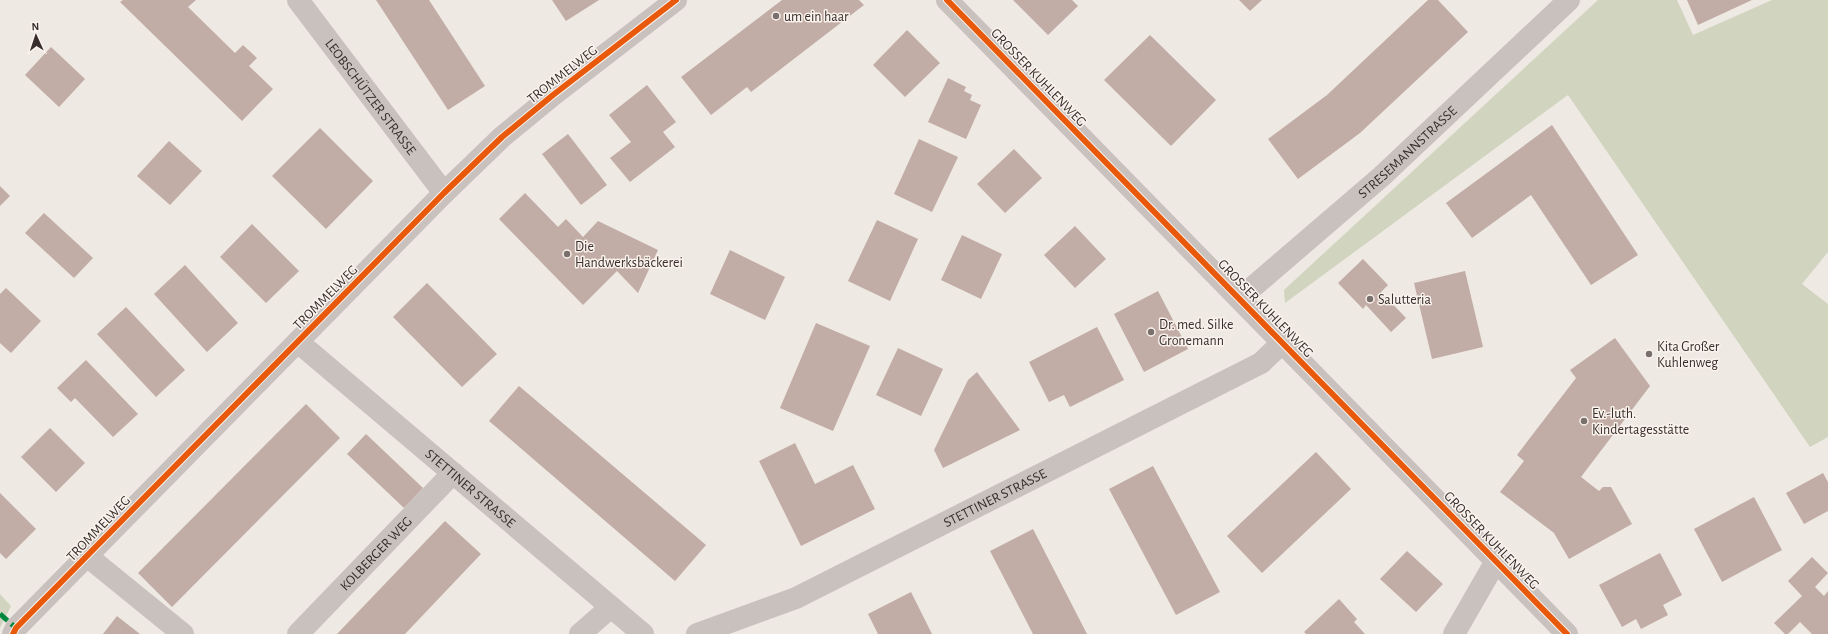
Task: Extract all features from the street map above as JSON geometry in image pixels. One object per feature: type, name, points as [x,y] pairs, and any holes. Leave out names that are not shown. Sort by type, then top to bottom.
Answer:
[{"type":"street","name":"LEOBSCHÜTZER STRASSE","points":[[298,0],[444,193]]},
{"type":"street","name":"TROMMELWEG","points":[[13,634],[16,628],[444,193],[502,137],[676,0]]},
{"type":"street","name":"GROSSER KUHLENWEG","points":[[947,0],[1567,634]]},
{"type":"street","name":"STRESEMANNSTRASSE","points":[[1240,298],[1382,176],[1569,0]]},
{"type":"street","name":"STETTINER STRASSE","points":[[298,342],[643,634]]},
{"type":"street","name":"STETTINER STRASSE","points":[[697,634],[796,598],[1261,363],[1283,342]]},
{"type":"street","name":"KOLBERGER WEG","points":[[298,634],[453,473]]},
{"type":"street","points":[[87,556],[183,634]]},
{"type":"street","points":[[1454,634],[1496,561]]},
{"type":"street","points":[[580,634],[611,606]]},
{"type":"green space","points":[[1598,0],[1677,0],[1693,35],[1772,0],[1828,0],[1828,252],[1802,284],[1828,304],[1828,437],[1810,447],[1568,95],[1285,303],[1284,290]]},
{"type":"green space","points":[[0,594],[11,606],[0,628]]},
{"type":"building","points":[[123,0],[196,0],[188,7],[235,53],[243,45],[257,58],[249,66],[273,89],[242,121],[120,2]]},
{"type":"building","points":[[376,0],[429,0],[485,86],[448,110]]},
{"type":"building","points":[[552,0],[599,0],[566,21]]},
{"type":"building","points":[[782,0],[859,0],[864,5],[751,92],[747,87],[711,115],[681,77]]},
{"type":"building","points":[[1013,0],[1072,0],[1078,6],[1048,35]]},
{"type":"building","points":[[1239,0],[1262,0],[1250,11]]},
{"type":"building","points":[[1428,0],[1438,0],[1468,32],[1360,133],[1298,179],[1268,139],[1327,95]]},
{"type":"building","points":[[1687,0],[1752,0],[1698,25]]},
{"type":"building","points":[[907,30],[940,63],[905,97],[873,65]]},
{"type":"building","points":[[1150,35],[1216,100],[1171,146],[1104,80]]},
{"type":"building","points":[[51,47],[85,79],[59,107],[25,75]]},
{"type":"building","points":[[948,78],[966,87],[964,91],[972,95],[970,100],[981,105],[966,139],[928,122]]},
{"type":"building","points":[[647,85],[676,122],[663,132],[675,147],[630,182],[610,158],[631,142],[609,115]]},
{"type":"building","points":[[1552,125],[1638,255],[1591,285],[1531,195],[1472,238],[1446,203]]},
{"type":"building","points":[[320,128],[373,181],[326,229],[272,176]]},
{"type":"building","points":[[568,134],[607,185],[581,205],[542,154]]},
{"type":"building","points":[[919,139],[958,157],[932,212],[894,194]]},
{"type":"building","points":[[169,141],[202,171],[170,205],[137,176]]},
{"type":"building","points":[[1014,149],[1042,178],[1005,213],[977,184]]},
{"type":"building","points":[[0,186],[10,196],[0,206]]},
{"type":"building","name":"Die Handwerksbäckerei","points":[[525,193],[558,227],[566,219],[583,237],[598,221],[658,250],[638,293],[617,271],[583,305],[499,219]]},
{"type":"building","points":[[44,213],[93,258],[74,278],[25,233]]},
{"type":"building","points":[[877,220],[918,239],[890,301],[848,281]]},
{"type":"building","points":[[252,224],[299,271],[266,303],[220,257]]},
{"type":"building","points":[[1075,226],[1106,259],[1075,288],[1044,255]]},
{"type":"building","points":[[962,235],[1002,254],[981,299],[941,280]]},
{"type":"building","points":[[730,250],[785,277],[765,320],[710,294]]},
{"type":"building","name":"Salutteria","points":[[1363,259],[1388,285],[1381,292],[1406,318],[1391,332],[1366,305],[1363,309],[1338,283]]},
{"type":"building","points":[[185,265],[238,323],[207,352],[154,294]]},
{"type":"building","points":[[1465,271],[1483,347],[1432,359],[1414,283]]},
{"type":"building","points":[[427,283],[497,354],[462,387],[393,317]]},
{"type":"building","points":[[6,288],[41,321],[11,353],[0,343],[0,294]]},
{"type":"building","name":"Dr. med. Silke Gronemann","points":[[1158,291],[1188,349],[1144,372],[1114,314]]},
{"type":"building","points":[[126,307],[185,370],[156,397],[97,334]]},
{"type":"building","points":[[816,323],[870,346],[833,431],[780,408]]},
{"type":"building","points":[[1097,327],[1124,380],[1070,407],[1064,395],[1049,402],[1029,362]]},
{"type":"building","name":"Ev.-luth. Kindertagesstätte","points":[[1615,338],[1650,386],[1581,477],[1599,491],[1603,487],[1611,487],[1632,524],[1569,559],[1554,533],[1500,492],[1524,461],[1517,455],[1576,378],[1570,370]]},
{"type":"building","points":[[898,348],[943,369],[921,416],[876,395]]},
{"type":"building","points":[[86,360],[138,414],[113,437],[75,398],[71,402],[57,388]]},
{"type":"building","points":[[977,372],[1020,430],[943,468],[934,450],[968,380]]},
{"type":"building","points":[[519,386],[706,545],[675,581],[489,421]]},
{"type":"building","points":[[306,404],[340,438],[172,607],[138,573]]},
{"type":"building","points":[[50,428],[85,463],[56,492],[21,457]]},
{"type":"building","points":[[366,434],[423,488],[404,508],[347,454]]},
{"type":"building","points":[[795,443],[815,484],[853,465],[875,509],[801,546],[759,461]]},
{"type":"building","points":[[1316,452],[1351,489],[1262,573],[1227,536]]},
{"type":"building","points":[[1153,466],[1220,592],[1176,615],[1109,489]]},
{"type":"building","points":[[1823,473],[1828,482],[1828,511],[1804,524],[1786,493]]},
{"type":"building","points":[[0,493],[36,529],[6,559],[0,553]]},
{"type":"building","points":[[1754,497],[1782,550],[1722,582],[1694,529]]},
{"type":"building","points":[[445,521],[481,554],[405,634],[337,634]]},
{"type":"building","points":[[1033,529],[1087,634],[1033,634],[990,551]]},
{"type":"building","points":[[1407,551],[1443,584],[1416,612],[1380,579]]},
{"type":"building","points":[[1660,553],[1682,595],[1663,605],[1668,615],[1641,629],[1636,619],[1622,627],[1599,585]]},
{"type":"building","points":[[1812,557],[1828,573],[1815,587],[1824,596],[1828,591],[1828,634],[1812,634],[1800,622],[1788,634],[1785,634],[1774,623],[1802,596],[1788,581]]},
{"type":"building","points":[[911,592],[932,634],[878,634],[868,614]]},
{"type":"building","points":[[1339,599],[1357,619],[1354,622],[1365,634],[1306,634],[1304,632]]},
{"type":"building","points":[[117,616],[140,634],[103,634]]},
{"type":"marked path","points":[[0,614],[16,628]]},
{"type":"cycle path","points":[[13,634],[16,628],[444,193],[502,137],[553,95],[676,0]]},
{"type":"cycle path","points":[[947,0],[1567,634]]},
{"type":"place","name":"um ein haar","points":[[776,16]]},
{"type":"place","name":"Die Handwerksbäckerei","points":[[567,254]]},
{"type":"place","name":"Salutteria","points":[[1370,299]]},
{"type":"place","name":"Dr. med. Silke Gronemann","points":[[1151,332]]},
{"type":"place","name":"Kita Großer Kuhlenweg","points":[[1649,354]]},
{"type":"place","name":"Ev.-luth. Kindertagesstätte","points":[[1584,421]]}]
